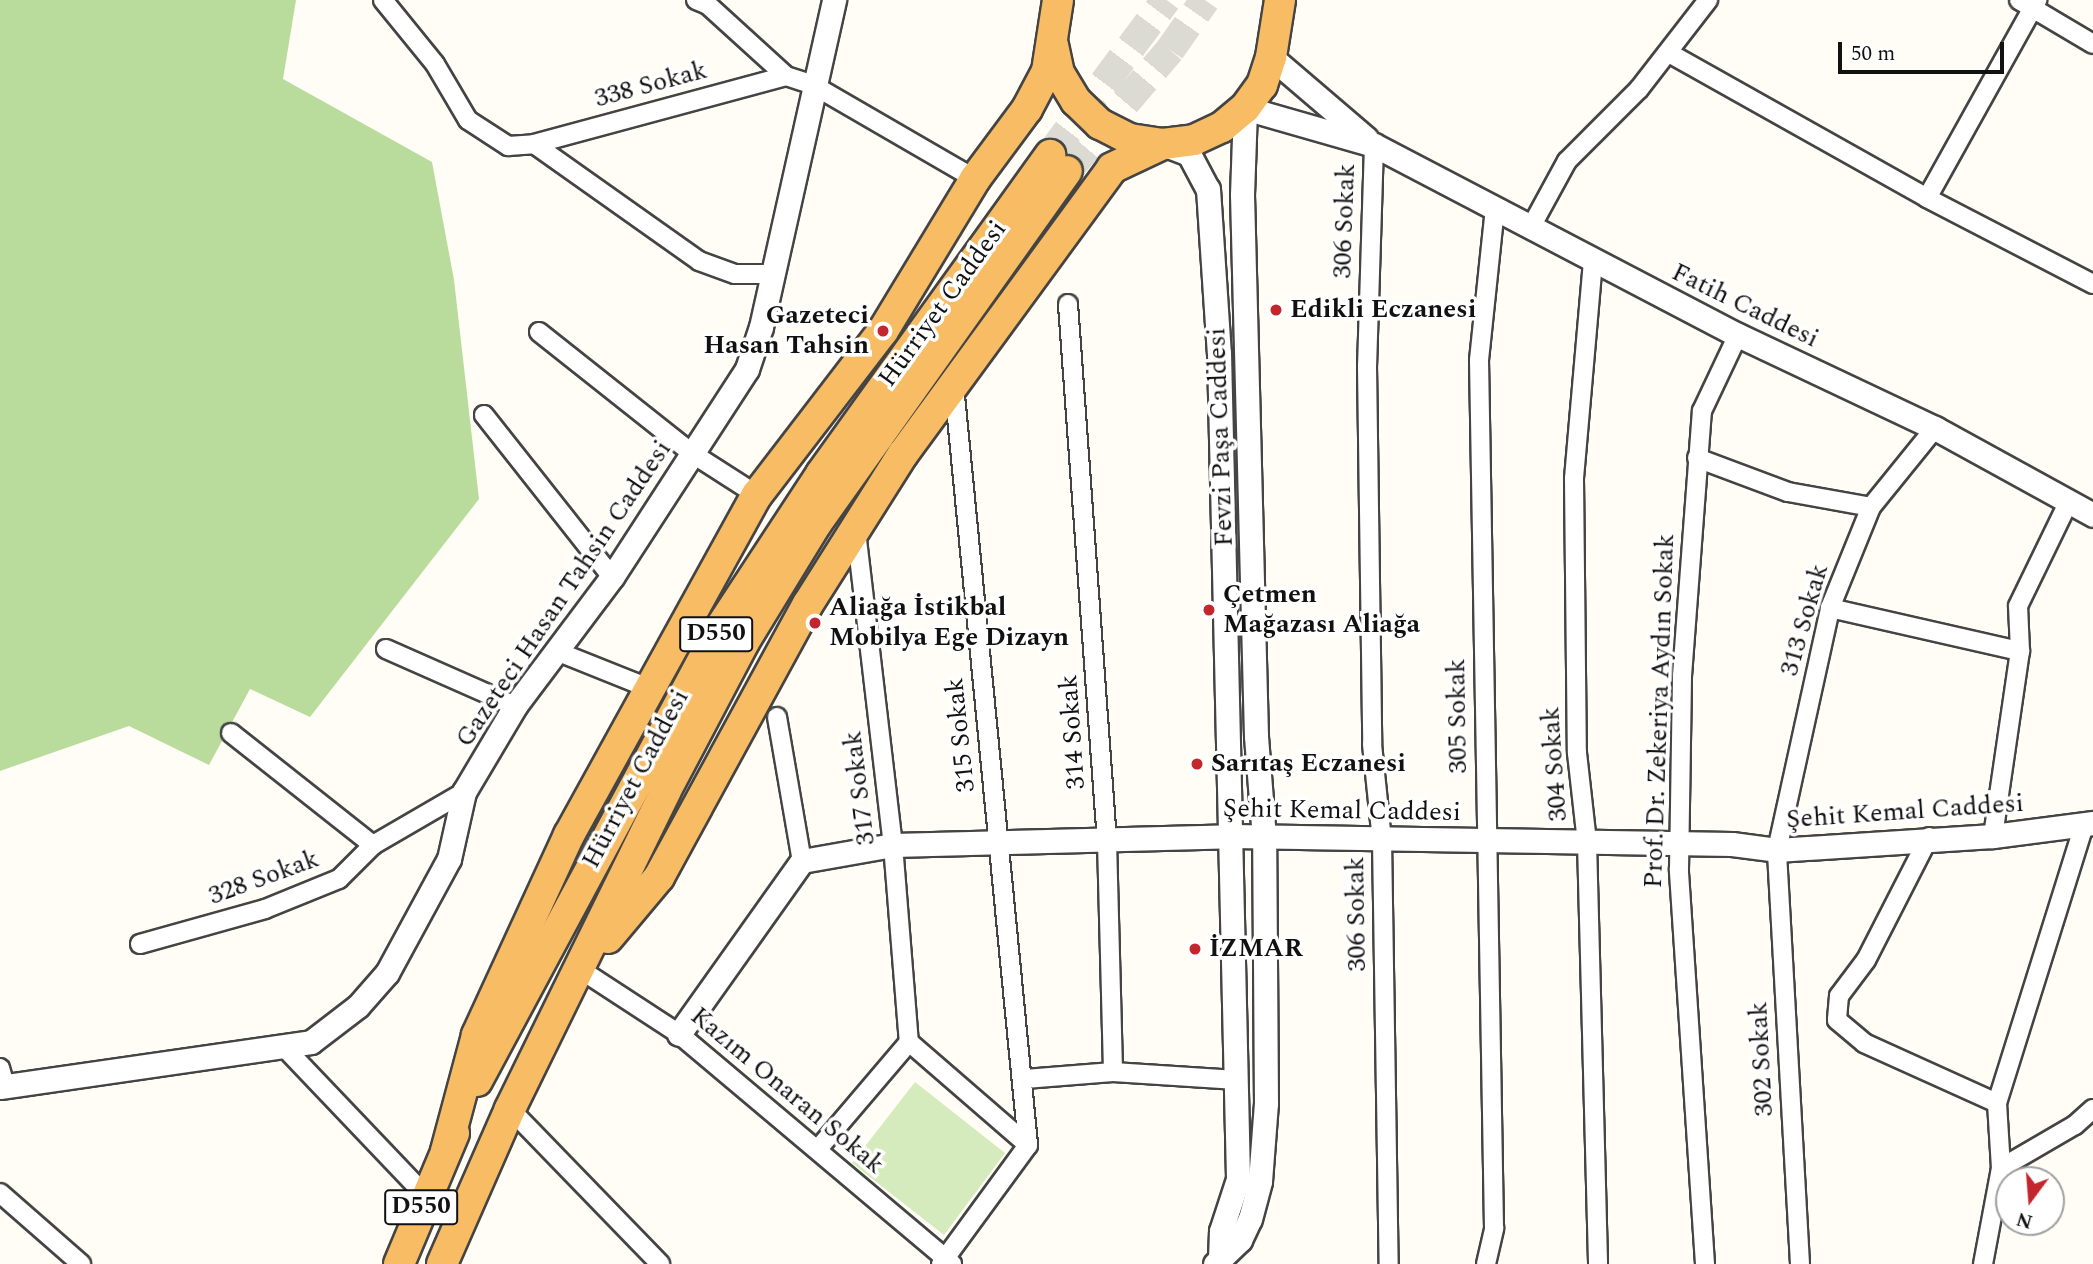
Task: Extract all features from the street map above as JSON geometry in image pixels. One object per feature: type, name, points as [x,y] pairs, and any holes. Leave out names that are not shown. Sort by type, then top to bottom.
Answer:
[{"type":"highway","points":[[446,1151],[477,1035],[569,835],[757,495],[883,331],[975,180],[1027,109],[1047,71],[1056,3]]},
{"type":"highway","points":[[1052,41],[1059,73],[1076,102],[1100,124],[1130,139],[1163,144],[1194,140],[1222,128],[1245,108],[1262,85],[1272,57],[1274,8]]},
{"type":"highway","points":[[581,970],[659,877],[808,604],[953,385],[1112,168],[1163,144]]},
{"type":"highway","name":"Hürriyet Caddesi","points":[[399,1264],[485,1064],[720,628],[821,474],[1059,163],[808,535],[744,642],[665,792],[581,970],[510,1109],[442,1264]]},
{"type":"street","name":"338 Sokak","points":[[383,0],[435,64],[468,120],[508,146],[534,144],[786,76]]},
{"type":"street","points":[[696,0],[708,5],[786,76],[813,85],[975,180]]},
{"type":"street","name":"Gazeteci Hasan Tahsin Caddesi","points":[[2,1080],[285,1048],[311,1042],[358,1006],[387,973],[449,859],[464,792],[515,706],[612,577],[747,369],[761,327],[834,0]]},
{"type":"street","points":[[1531,227],[1567,161],[1669,53],[1708,0]]},
{"type":"street","points":[[1927,198],[2029,3],[2093,44]]},
{"type":"street","points":[[1669,53],[1927,198],[2093,284]]},
{"type":"street","name":"Fatih Caddesi","points":[[1272,57],[1374,145]]},
{"type":"street","name":"Fatih Caddesi","points":[[1245,108],[1374,145],[1738,335],[1935,428],[2093,515]]},
{"type":"street","name":"Fevzi Paşa Caddesi","points":[[1218,1260],[1240,1240],[1260,1181],[1266,1103],[1264,838],[1256,736],[1242,209],[1245,108]]},
{"type":"street","points":[[534,144],[699,261],[735,274],[771,274]]},
{"type":"street","name":"Fevzi Paşa Caddesi","points":[[1163,144],[1189,155],[1208,189],[1219,353],[1238,1179],[1221,1231],[1218,1260]]},
{"type":"street","name":"306 Sokak","points":[[1374,145],[1367,366],[1372,730],[1382,840],[1389,1264]]},
{"type":"street","name":"305 Sokak","points":[[1486,1264],[1494,1228],[1479,360],[1494,208]]},
{"type":"street","name":"304 Sokak","points":[[1593,261],[1574,479],[1577,753],[1587,842],[1598,1264]]},
{"type":"street","name":"314 Sokak","points":[[1068,304],[1107,841],[1114,1072]]},
{"type":"street","points":[[539,332],[693,454],[757,495]]},
{"type":"street","name":"Prof. Dr. Zekeriya Aydın Sokak","points":[[1705,1264],[1679,869],[1682,846],[1682,676],[1696,458],[1702,411],[1738,335]]},
{"type":"street","name":"315 Sokak","points":[[953,385],[1025,1079],[1028,1145]]},
{"type":"street","points":[[484,415],[612,577]]},
{"type":"street","name":"313 Sokak","points":[[1777,850],[1830,607],[1871,507],[1935,428]]},
{"type":"street","points":[[1696,458],[1787,492],[1871,507]]},
{"type":"street","points":[[1993,836],[2020,651],[2018,606],[2068,501]]},
{"type":"street","name":"317 Sokak","points":[[856,529],[893,845],[909,1042]]},
{"type":"street","points":[[1830,607],[2020,651]]},
{"type":"street","points":[[386,649],[515,706]]},
{"type":"street","points":[[556,651],[651,689]]},
{"type":"street","points":[[679,1034],[802,861],[777,717]]},
{"type":"street","points":[[231,733],[373,845]]},
{"type":"street","name":"328 Sokak","points":[[140,944],[265,909],[339,879],[373,845],[464,792]]},
{"type":"street","points":[[2001,1166],[1997,1102],[2089,824]]},
{"type":"street","name":"Şehit Kemal Caddesi","points":[[802,861],[893,845],[1231,836],[1682,846],[1732,844],[1777,850],[1929,837],[1993,836],[2089,824]]},
{"type":"street","points":[[1929,837],[1866,960],[1839,996],[1837,1020],[1864,1044],[1997,1102]]},
{"type":"street","name":"302 Sokak","points":[[1777,850],[1800,1264]]},
{"type":"street","name":"Kazım Onaran Sokak","points":[[581,970],[679,1034],[818,1149],[946,1262]]},
{"type":"street","points":[[818,1149],[909,1042],[1028,1145],[946,1262]]},
{"type":"street","points":[[285,1048],[426,1196]]},
{"type":"street","points":[[1025,1079],[1114,1072],[1237,1080]]},
{"type":"street","points":[[510,1109],[660,1264]]},
{"type":"street","points":[[2004,1166],[2076,1125],[2093,1109]]},
{"type":"street","points":[[0,1193],[81,1264]]},
{"type":"street","points":[[1983,1264],[1995,1200]]},
{"type":"green space","points":[[0,0],[296,0],[283,79],[432,162],[454,280],[479,499],[310,717],[250,689],[209,765],[129,726],[0,771]]},
{"type":"green space","points":[[915,1082],[1005,1153],[944,1235],[852,1163]]},
{"type":"tunnel","points":[[1050,155],[1166,0]]},
{"type":"tunnel","points":[[1067,171],[1170,50],[1205,0]]},
{"type":"place","name":"Edikli Eczanesi","points":[[1276,310]]},
{"type":"place","name":"Gazeteci Hasan Tahsin","points":[[883,331]]},
{"type":"place","name":"Çetmen Mağazası Aliağa","points":[[1209,610]]},
{"type":"place","name":"Aliağa İstikbal Mobilya Ege Dizayn","points":[[815,623]]},
{"type":"place","name":"Sarıtaş Eczanesi","points":[[1197,764]]},
{"type":"place","name":"İZMAR","points":[[1195,949]]}]
